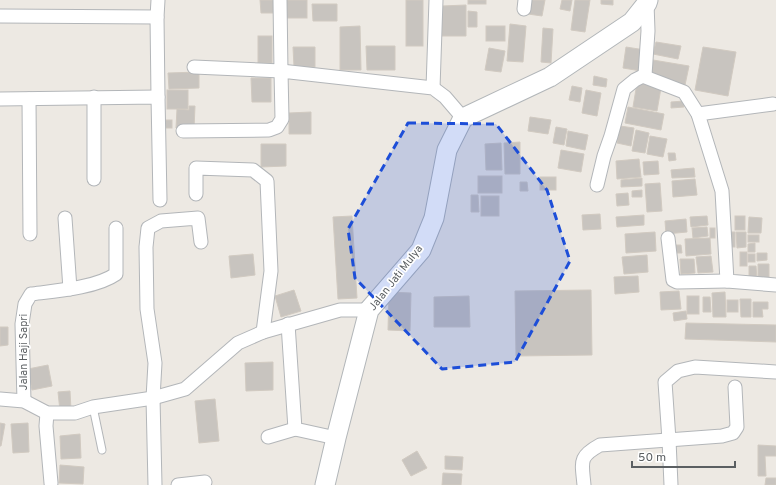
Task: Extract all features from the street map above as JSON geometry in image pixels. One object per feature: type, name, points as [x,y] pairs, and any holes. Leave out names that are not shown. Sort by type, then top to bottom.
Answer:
[{"type":"main road","points":[[463,118],[550,77],[632,22],[648,2]]},
{"type":"main road","name":"Jalan Jati Mulya","points":[[325,485],[369,310],[421,250],[434,218],[447,150],[463,118]]},
{"type":"street","points":[[158,0],[160,200]]},
{"type":"street","points":[[183,131],[269,130],[277,127],[282,119],[280,0]]},
{"type":"street","points":[[433,88],[436,0]]},
{"type":"street","points":[[644,75],[648,31],[648,2]]},
{"type":"street","points":[[0,16],[157,17]]},
{"type":"street","points":[[194,67],[281,71],[433,88],[445,97],[463,118]]},
{"type":"street","points":[[644,75],[645,77],[684,92],[698,114],[722,191],[727,281]]},
{"type":"street","points":[[598,185],[604,156],[624,89],[644,75]]},
{"type":"street","points":[[94,97],[94,179]]},
{"type":"street","points":[[0,99],[158,97]]},
{"type":"street","points":[[29,99],[30,234]]},
{"type":"street","points":[[698,114],[773,104]]},
{"type":"street","points":[[196,194],[196,168],[253,170],[267,181],[270,271],[263,332]]},
{"type":"street","points":[[65,218],[70,289]]},
{"type":"street","points":[[155,485],[153,398],[155,363],[147,309],[146,247],[148,228],[161,221],[198,218],[201,242]]},
{"type":"street","name":"Jalan Haji Sapri","points":[[24,401],[22,324],[25,304],[31,294],[70,289],[108,280],[116,274],[116,228]]},
{"type":"street","points":[[668,238],[673,280],[677,282],[727,281],[776,284]]},
{"type":"street","name":"Jalan Haji Sapri","points":[[0,399],[24,401],[47,413],[75,413],[92,407],[153,398],[185,390],[238,343],[263,332],[340,310],[369,310]]},
{"type":"street","points":[[288,324],[296,429]]},
{"type":"street","points":[[671,485],[665,382],[678,371],[695,367],[776,372]]},
{"type":"street","points":[[584,485],[582,461],[588,452],[600,445],[722,436],[733,433],[737,426],[735,387]]},
{"type":"street","points":[[47,413],[46,426],[51,483]]},
{"type":"street","points":[[268,437],[296,429],[336,438]]},
{"type":"street","points":[[178,485],[205,482]]},
{"type":"lane","points":[[92,407],[102,450]]},
{"type":"highlighted area","points":[[408,123],[496,124],[547,190],[570,261],[515,362],[442,369],[355,278],[348,229]]},
{"type":"building","points":[[260,0],[274,0],[274,13],[261,13]]},
{"type":"building","points":[[284,0],[307,0],[307,18],[284,18]]},
{"type":"building","points":[[406,0],[423,0],[423,46],[406,46]]},
{"type":"building","points":[[468,0],[486,0],[486,4],[468,4]]},
{"type":"building","points":[[530,0],[545,0],[542,16],[528,14]]},
{"type":"building","points":[[562,0],[572,0],[570,11],[560,9]]},
{"type":"building","points":[[575,0],[590,0],[585,32],[571,30]]},
{"type":"building","points":[[601,0],[613,0],[613,5],[601,4]]},
{"type":"building","points":[[312,4],[337,4],[337,21],[313,21]]},
{"type":"building","points":[[466,5],[466,36],[442,36],[442,6]]},
{"type":"building","points":[[468,11],[477,12],[477,27],[468,27]]},
{"type":"building","points":[[510,24],[526,26],[523,62],[507,61]]},
{"type":"building","points":[[360,26],[361,70],[340,70],[340,27]]},
{"type":"building","points":[[486,26],[505,26],[505,41],[486,41]]},
{"type":"building","points":[[543,28],[553,29],[551,63],[541,62]]},
{"type":"building","points":[[258,36],[272,36],[272,63],[258,63]]},
{"type":"building","points":[[656,42],[681,46],[678,59],[653,54]]},
{"type":"building","points":[[366,46],[395,46],[395,70],[367,70]]},
{"type":"building","points":[[293,47],[315,47],[315,67],[294,67]]},
{"type":"building","points":[[626,47],[645,50],[641,71],[623,68]]},
{"type":"building","points":[[703,47],[736,52],[728,96],[695,90]]},
{"type":"building","points":[[489,48],[505,51],[501,72],[485,70]]},
{"type":"building","points":[[653,60],[689,66],[685,85],[650,78]]},
{"type":"building","points":[[199,72],[199,88],[169,89],[168,73]]},
{"type":"building","points":[[594,76],[607,79],[606,87],[593,85]]},
{"type":"building","points":[[251,78],[271,78],[271,102],[252,102]]},
{"type":"building","points":[[637,83],[661,88],[657,111],[633,107]]},
{"type":"building","points":[[572,86],[582,88],[580,102],[569,100]]},
{"type":"building","points":[[167,90],[188,90],[188,109],[167,109]]},
{"type":"building","points":[[586,90],[601,93],[597,116],[582,113]]},
{"type":"building","points":[[684,101],[684,107],[671,108],[671,102]]},
{"type":"building","points":[[189,106],[195,106],[194,129],[176,128],[177,109],[189,110]]},
{"type":"building","points":[[628,107],[664,114],[661,130],[625,123]]},
{"type":"building","points":[[311,112],[311,134],[289,134],[289,113]]},
{"type":"building","points":[[530,117],[551,120],[548,134],[528,131]]},
{"type":"building","points":[[162,120],[172,120],[172,128],[162,128]]},
{"type":"building","points":[[620,126],[634,128],[631,146],[617,143]]},
{"type":"building","points":[[556,127],[567,129],[564,145],[553,143]]},
{"type":"building","points":[[636,130],[649,133],[645,153],[632,151]]},
{"type":"building","points":[[568,131],[588,135],[585,150],[566,146]]},
{"type":"building","points":[[650,136],[667,139],[663,157],[647,154]]},
{"type":"building","points":[[520,142],[520,174],[505,174],[504,143]]},
{"type":"building","points":[[501,143],[502,170],[486,170],[485,144]]},
{"type":"building","points":[[261,144],[286,144],[286,166],[261,167]]},
{"type":"building","points":[[561,150],[584,154],[581,172],[558,168]]},
{"type":"building","points":[[668,153],[675,153],[676,160],[669,161]]},
{"type":"building","points":[[639,159],[641,177],[617,179],[616,161]]},
{"type":"building","points":[[658,161],[659,174],[644,175],[643,162]]},
{"type":"building","points":[[694,168],[695,177],[672,178],[671,170]]},
{"type":"building","points":[[478,176],[502,176],[502,193],[478,193]]},
{"type":"building","points":[[540,177],[556,177],[556,190],[540,190]]},
{"type":"building","points":[[642,178],[642,186],[621,187],[621,180]]},
{"type":"building","points":[[695,179],[697,195],[673,197],[672,181]]},
{"type":"building","points":[[520,182],[527,182],[528,191],[520,191]]},
{"type":"building","points":[[660,183],[662,211],[647,212],[645,184]]},
{"type":"building","points":[[642,190],[642,197],[632,197],[632,191]]},
{"type":"building","points":[[628,193],[629,205],[617,206],[616,194]]},
{"type":"building","points":[[471,195],[478,195],[479,212],[471,212]]},
{"type":"building","points":[[481,196],[499,196],[499,216],[481,216]]},
{"type":"building","points":[[600,214],[601,229],[583,230],[582,215]]},
{"type":"building","points":[[644,215],[644,225],[617,227],[616,217]]},
{"type":"building","points":[[352,216],[357,298],[338,299],[333,217]]},
{"type":"building","points":[[707,216],[708,225],[691,227],[690,217]]},
{"type":"building","points":[[735,216],[745,216],[745,230],[735,230]]},
{"type":"building","points":[[749,217],[762,218],[761,233],[748,233]]},
{"type":"building","points":[[686,219],[687,232],[666,234],[665,221]]},
{"type":"building","points":[[707,227],[708,236],[693,238],[692,228]]},
{"type":"building","points":[[710,228],[715,228],[715,238],[710,238]]},
{"type":"building","points":[[655,232],[656,251],[626,253],[625,234]]},
{"type":"building","points":[[727,232],[735,232],[735,247],[727,247]]},
{"type":"building","points":[[736,232],[746,232],[746,247],[737,248]]},
{"type":"building","points":[[748,235],[759,235],[759,242],[748,242]]},
{"type":"building","points":[[710,238],[711,254],[686,256],[685,239]]},
{"type":"building","points":[[755,243],[755,252],[748,252],[748,244]]},
{"type":"building","points":[[672,245],[681,245],[682,253],[673,253]]},
{"type":"building","points":[[740,252],[747,252],[747,266],[740,266]]},
{"type":"building","points":[[757,253],[767,253],[767,260],[757,261]]},
{"type":"building","points":[[253,254],[255,275],[231,278],[229,256]]},
{"type":"building","points":[[748,254],[755,254],[755,262],[748,262]]},
{"type":"building","points":[[647,255],[648,272],[624,274],[622,257]]},
{"type":"building","points":[[711,256],[713,272],[698,273],[696,257]]},
{"type":"building","points":[[680,259],[694,259],[695,273],[681,274]]},
{"type":"building","points":[[758,264],[769,264],[769,280],[758,281]]},
{"type":"building","points":[[749,266],[756,266],[757,279],[749,279]]},
{"type":"building","points":[[638,276],[639,292],[615,294],[614,277]]},
{"type":"building","points":[[294,290],[301,311],[281,317],[275,296]]},
{"type":"building","points":[[591,290],[592,355],[516,356],[515,291]]},
{"type":"building","points":[[679,291],[681,309],[661,310],[660,292]]},
{"type":"building","points":[[389,292],[411,293],[410,331],[388,330]]},
{"type":"building","points":[[725,292],[726,317],[713,317],[712,293]]},
{"type":"building","points":[[469,296],[470,327],[434,327],[434,297]]},
{"type":"building","points":[[687,296],[699,296],[699,314],[687,314]]},
{"type":"building","points":[[703,297],[710,297],[711,312],[703,312]]},
{"type":"building","points":[[740,299],[751,299],[751,317],[741,317]]},
{"type":"building","points":[[727,300],[738,300],[738,312],[727,312]]},
{"type":"building","points":[[753,302],[768,302],[768,309],[762,309],[763,317],[753,317]]},
{"type":"building","points":[[686,311],[687,319],[674,321],[673,313]]},
{"type":"building","points":[[686,323],[776,325],[776,342],[685,339]]},
{"type":"building","points":[[0,327],[8,327],[8,345],[0,346]]},
{"type":"building","points":[[273,362],[273,390],[246,391],[245,363]]},
{"type":"building","points":[[48,365],[52,386],[32,390],[28,369]]},
{"type":"building","points":[[70,391],[71,410],[60,411],[58,392]]},
{"type":"building","points":[[215,399],[219,441],[199,443],[195,401]]},
{"type":"building","points":[[0,423],[5,424],[1,446],[0,446]]},
{"type":"building","points":[[28,423],[29,452],[13,453],[11,424]]},
{"type":"building","points":[[80,434],[81,458],[61,459],[60,436]]},
{"type":"building","points":[[758,445],[776,446],[776,456],[765,456],[766,476],[758,476]]},
{"type":"building","points":[[417,451],[427,468],[411,476],[402,460]]},
{"type":"building","points":[[445,456],[463,457],[462,470],[445,469]]},
{"type":"building","points":[[60,465],[84,467],[83,484],[59,483]]},
{"type":"building","points":[[443,473],[462,474],[461,485],[442,485]]},
{"type":"building","points":[[766,478],[776,478],[776,485],[765,485]]}]
